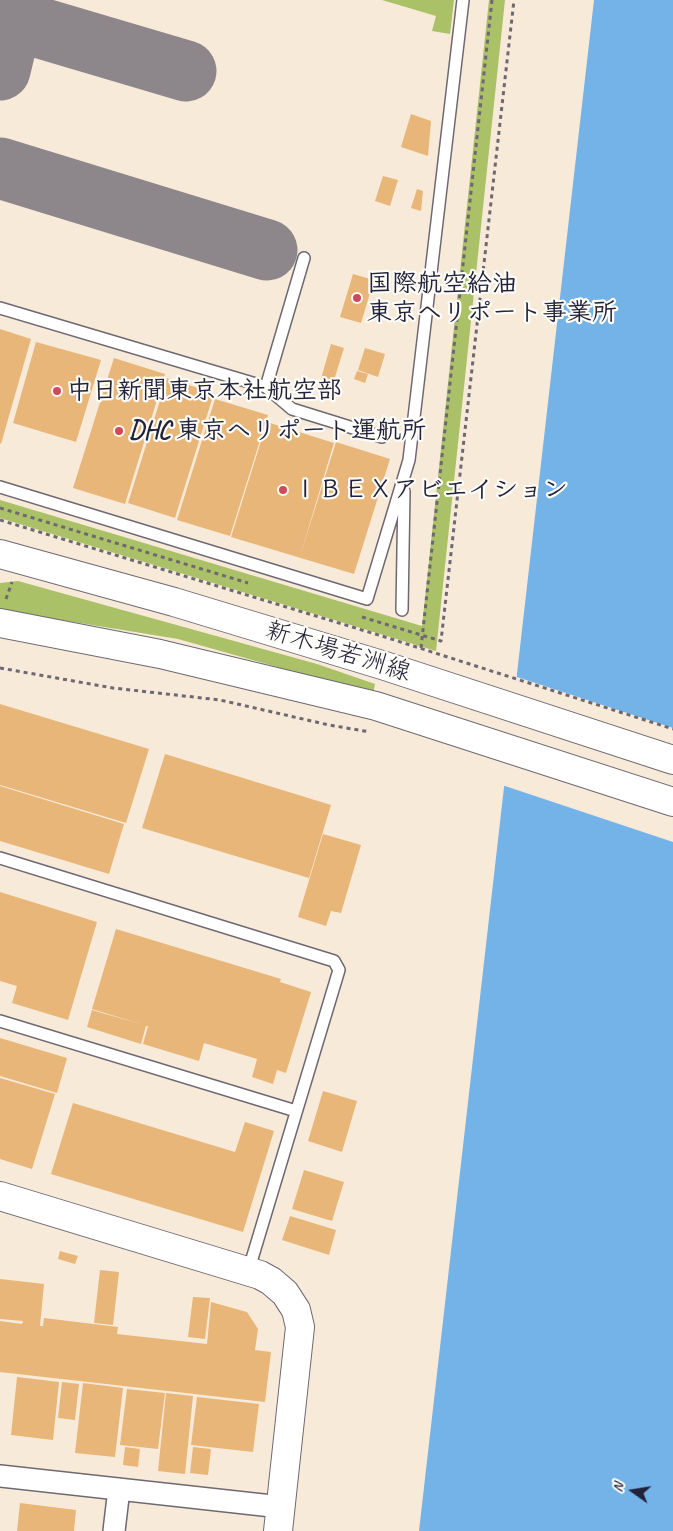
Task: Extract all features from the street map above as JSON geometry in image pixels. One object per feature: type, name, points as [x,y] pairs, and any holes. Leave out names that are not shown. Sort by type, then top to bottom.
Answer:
[{"type":"street","name":"新木場若洲線","points":[[0,554],[174,602],[382,665],[673,760]]},
{"type":"street","name":"新木場若洲線","points":[[0,623],[160,654],[376,706],[673,802]]},
{"type":"street","points":[[0,1196],[248,1272],[271,1281],[285,1293],[296,1310],[300,1327],[279,1519],[119,1489],[0,1476]]},
{"type":"street","points":[[114,1531],[119,1489]]},
{"type":"lane","points":[[0,487],[367,599],[409,460],[463,0]]},
{"type":"lane","points":[[266,387],[304,258]]},
{"type":"lane","points":[[0,308],[266,387],[292,409],[382,437]]},
{"type":"lane","points":[[402,610],[404,476]]},
{"type":"lane","points":[[0,858],[334,961],[339,970],[248,1272]]},
{"type":"lane","points":[[0,1021],[296,1111]]},
{"type":"path","points":[[421,648],[492,0]]},
{"type":"path","points":[[0,668],[113,688],[220,700],[372,733]]},
{"type":"green space","points":[[382,0],[454,0],[450,34],[432,31],[436,16]]},
{"type":"green space","points":[[489,0],[505,0],[436,651],[0,518],[0,500],[422,626]]},
{"type":"green space","points":[[18,581],[317,664],[375,684],[373,694],[178,639],[0,610],[0,583]]},
{"type":"water","points":[[594,0],[673,0],[673,1531],[419,1531]]},
{"type":"pier","points":[[514,676],[673,728],[673,842],[502,785]]},
{"type":"building","points":[[411,114],[431,121],[428,156],[401,147]]},
{"type":"building","points":[[383,176],[398,180],[390,206],[375,201]]},
{"type":"building","points":[[417,189],[423,191],[421,211],[411,208]]},
{"type":"building","name":"国際航空給油 東京ヘリポート事業所","points":[[353,274],[374,280],[361,323],[340,317]]},
{"type":"building","points":[[0,329],[31,339],[1,444],[0,443]]},
{"type":"building","name":"中日新聞東京本社航空部","points":[[36,342],[101,360],[76,442],[13,423]]},
{"type":"building","points":[[331,344],[344,348],[330,393],[318,389]]},
{"type":"building","points":[[365,348],[385,354],[378,377],[358,370]]},
{"type":"building","name":"DHC 東京ヘリポート運航所","points":[[114,358],[165,374],[125,504],[73,488]]},
{"type":"building","points":[[357,371],[368,374],[365,383],[354,379]]},
{"type":"building","points":[[167,378],[214,393],[175,518],[128,503]]},
{"type":"building","points":[[215,399],[268,415],[230,536],[177,520]]},
{"type":"building","points":[[267,422],[334,443],[300,556],[336,442],[390,459],[354,574],[231,537]]},
{"type":"building","points":[[0,704],[149,749],[126,823],[0,785]]},
{"type":"building","points":[[165,754],[331,805],[309,878],[142,828]]},
{"type":"building","points":[[0,786],[124,824],[109,874],[0,841]]},
{"type":"building","points":[[323,834],[361,845],[341,913],[331,911],[326,926],[298,917]]},
{"type":"building","points":[[0,892],[97,922],[68,1020],[12,1003],[17,986],[0,981]]},
{"type":"building","points":[[116,929],[281,979],[280,982],[311,992],[286,1073],[277,1070],[273,1084],[252,1077],[257,1059],[204,1043],[199,1061],[143,1044],[148,1026],[146,1026],[141,1044],[87,1027],[92,1010],[144,1025],[92,1009]]},
{"type":"building","points":[[0,1038],[67,1058],[57,1093],[0,1076]]},
{"type":"building","points":[[0,1078],[55,1094],[32,1169],[0,1159]]},
{"type":"building","points":[[323,1091],[357,1101],[342,1152],[308,1141]]},
{"type":"building","points":[[73,1103],[235,1152],[245,1122],[274,1131],[243,1232],[51,1174]]},
{"type":"building","points":[[304,1170],[344,1182],[332,1221],[292,1209]]},
{"type":"building","points":[[290,1216],[336,1230],[329,1255],[282,1240]]},
{"type":"building","points":[[60,1251],[78,1256],[75,1264],[58,1259]]},
{"type":"building","points":[[100,1270],[119,1272],[113,1325],[94,1323]]},
{"type":"building","points":[[0,1279],[44,1284],[40,1326],[43,1326],[44,1318],[118,1327],[117,1334],[207,1344],[211,1302],[247,1312],[258,1329],[255,1350],[271,1352],[265,1402],[0,1372],[0,1321],[22,1324],[23,1321],[0,1319]]},
{"type":"building","points":[[193,1297],[210,1298],[205,1339],[188,1337]]},
{"type":"building","points":[[17,1377],[59,1382],[53,1440],[11,1435]]},
{"type":"building","points":[[62,1382],[79,1384],[75,1420],[58,1418]]},
{"type":"building","points":[[83,1383],[123,1388],[115,1457],[75,1453]]},
{"type":"building","points":[[127,1389],[165,1393],[158,1449],[120,1445]]},
{"type":"building","points":[[166,1393],[193,1396],[185,1474],[158,1471]]},
{"type":"building","points":[[197,1397],[259,1404],[253,1452],[191,1445]]},
{"type":"building","points":[[125,1447],[140,1449],[138,1467],[123,1465]]},
{"type":"building","points":[[193,1447],[211,1449],[208,1475],[190,1473]]},
{"type":"building","points":[[20,1503],[76,1510],[74,1531],[17,1531]]},
{"type":"taxiway","points":[[0,16],[186,71]]},
{"type":"taxiway","points":[[0,23],[7,41],[0,70]]},
{"type":"taxiway","points":[[0,168],[267,250]]},
{"type":"place","name":"国際航空給油 東京ヘリポート事業所","points":[[357,298]]},
{"type":"place","name":"中日新聞東京本社航空部","points":[[57,391]]},
{"type":"place","name":"DHC 東京ヘリポート運航所","points":[[119,431]]},
{"type":"place","name":"ＩＢＥＸアビエイション","points":[[283,490]]}]
